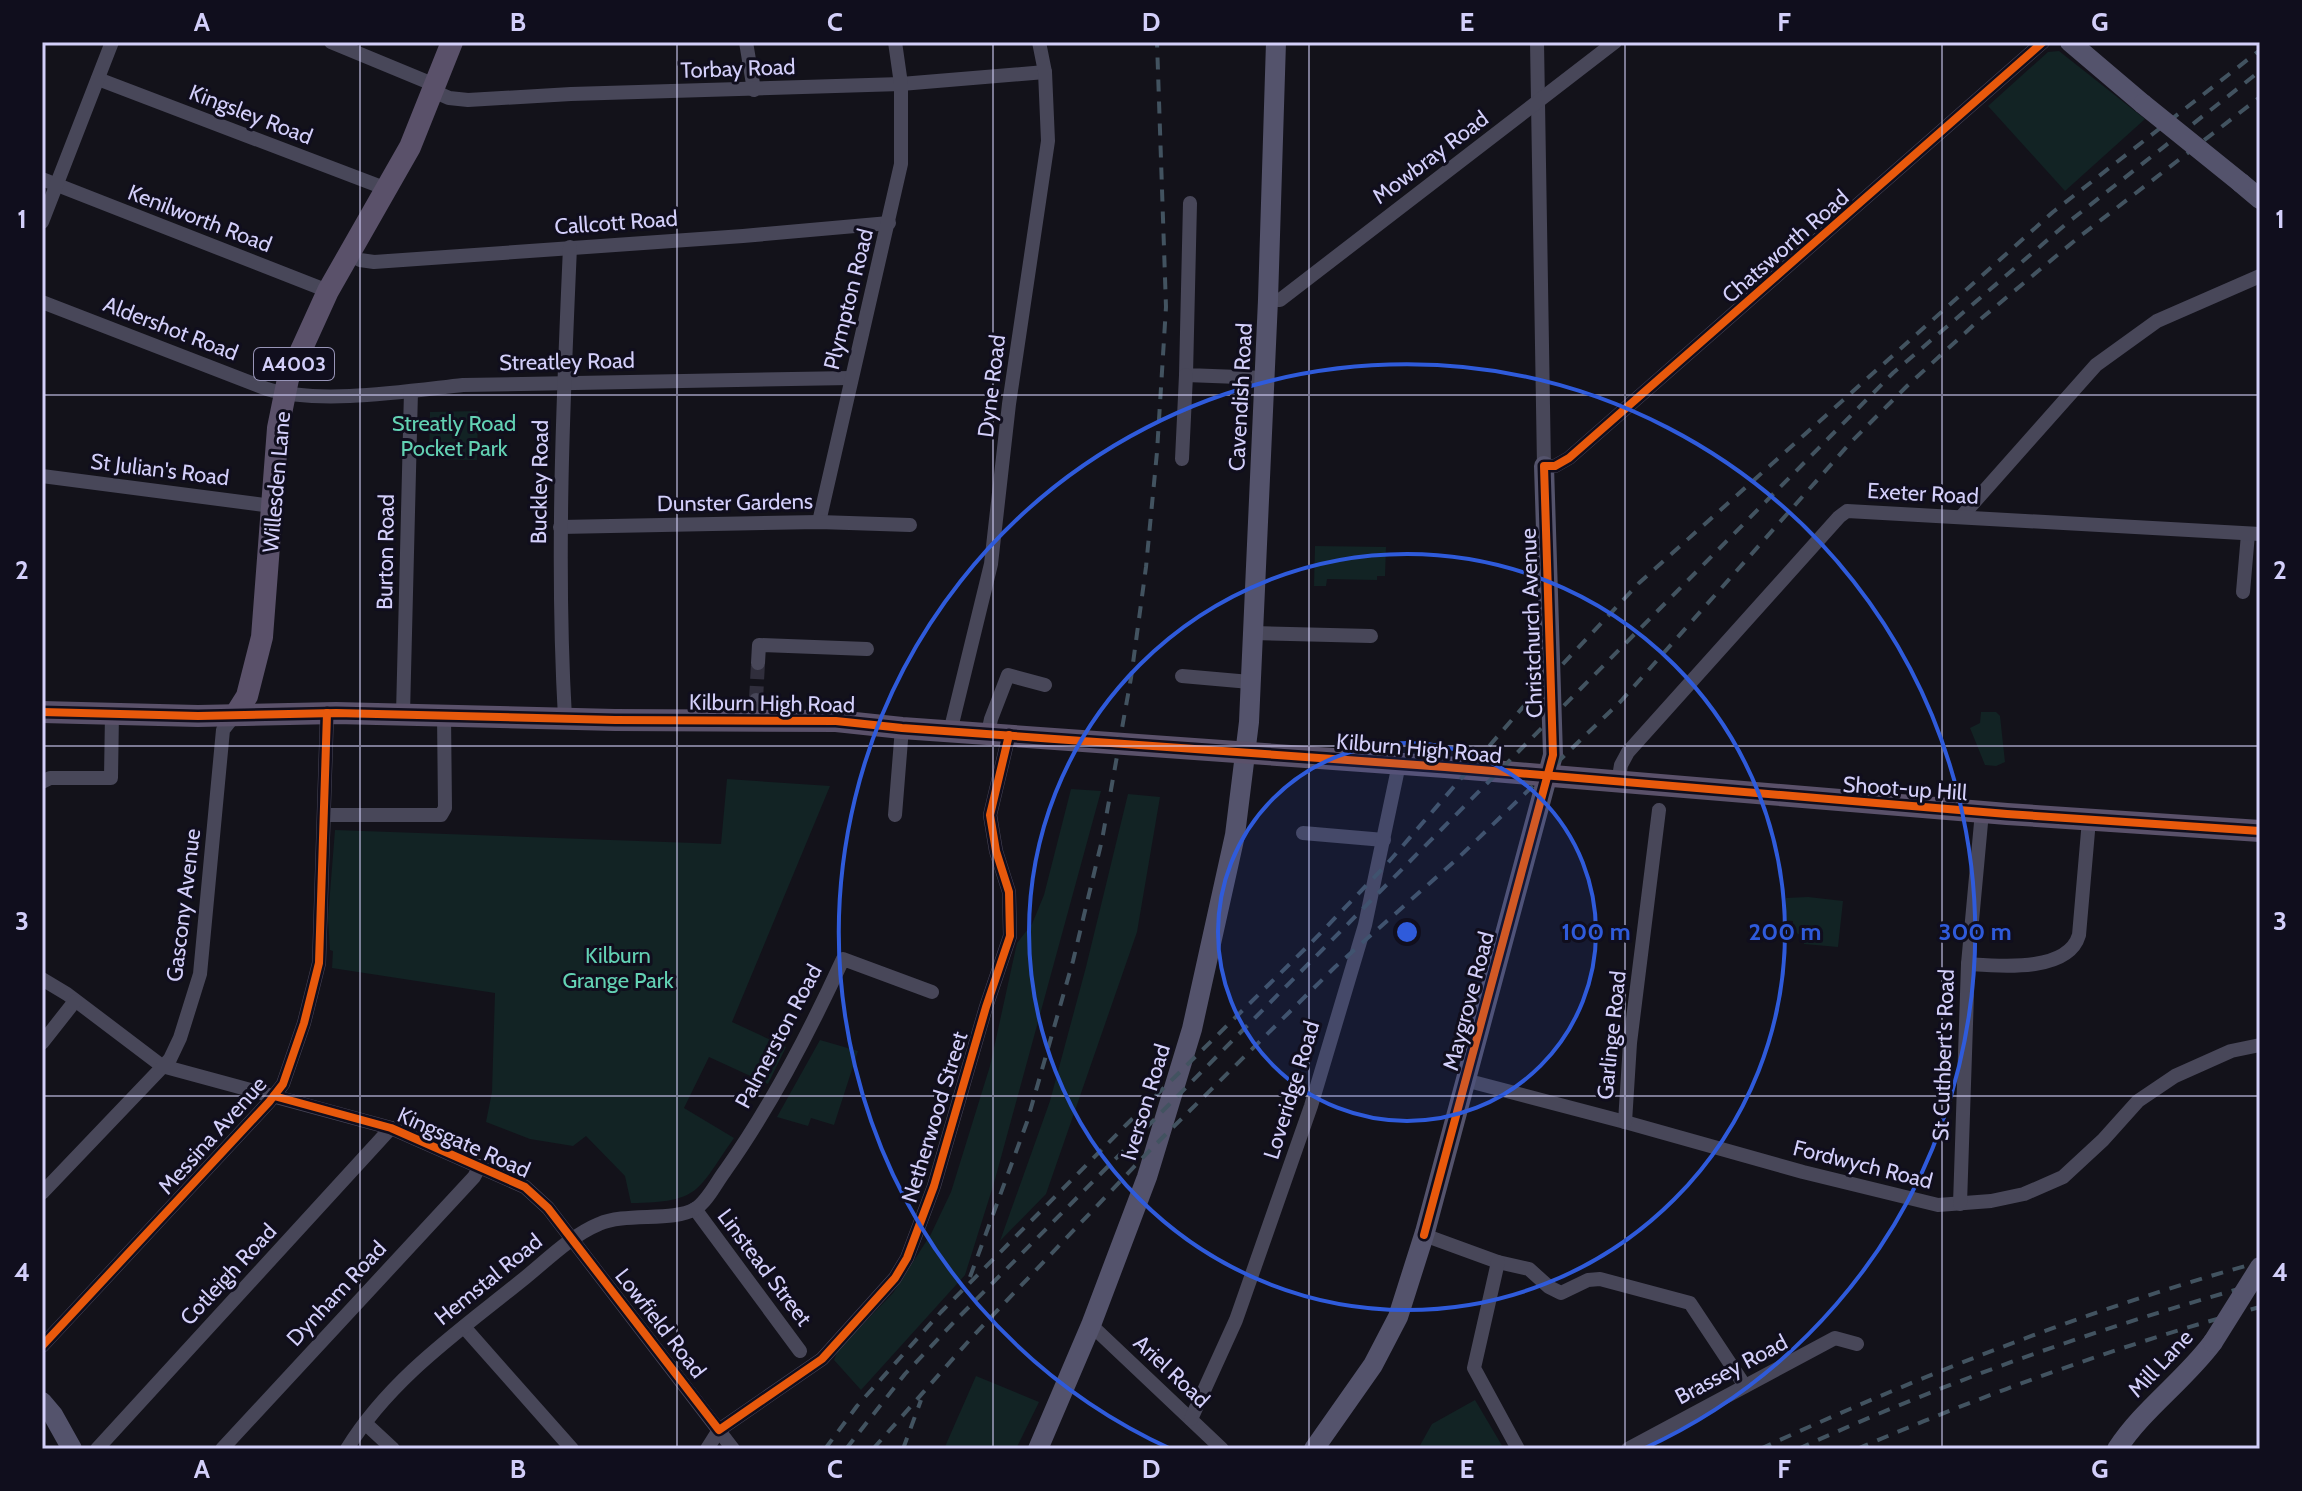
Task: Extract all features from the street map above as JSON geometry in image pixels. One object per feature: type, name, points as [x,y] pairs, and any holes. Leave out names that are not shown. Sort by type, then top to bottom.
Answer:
[{"type":"main road","name":"Willesden Lane","points":[[235,715],[247,696],[262,637],[278,428],[284,394],[304,341],[328,291],[410,147],[452,42]]},
{"type":"main road","name":"Kilburn High Road","points":[[42,712],[565,718],[755,710],[902,728],[1547,777]]},
{"type":"main road","name":"Shoot-up Hill","points":[[1547,777],[2260,831]]},
{"type":"street","points":[[42,222],[49,182],[98,79],[112,42]]},
{"type":"street","name":"Torbay Road","points":[[331,42],[434,88],[449,98],[468,100],[901,84],[1045,72]]},
{"type":"street","points":[[746,42],[754,90]]},
{"type":"street","name":"Plympton Road","points":[[819,522],[901,164],[901,84],[895,42]]},
{"type":"street","name":"Dyne Road","points":[[950,732],[991,564],[1009,404],[1048,141],[1045,72],[1039,42]]},
{"type":"street","name":"Cavendish Road","points":[[1246,753],[1265,378],[1276,42]]},
{"type":"street","name":"Christchurch Avenue","points":[[1537,42],[1544,466],[1553,755],[1547,777]]},
{"type":"street","name":"Mowbray Road","points":[[1268,300],[1280,300],[1615,42]]},
{"type":"street","name":"Chatsworth Road","points":[[1544,466],[1555,466],[1569,458],[2043,42]]},
{"type":"street","points":[[2070,42],[2260,199]]},
{"type":"street","name":"Kingsley Road","points":[[98,79],[387,189]]},
{"type":"street","name":"Kenilworth Road","points":[[49,182],[328,291]]},
{"type":"street","points":[[1182,459],[1190,203]]},
{"type":"street","name":"Callcott Road","points":[[348,253],[360,260],[374,262],[889,223]]},
{"type":"street","name":"Buckley Road","points":[[565,718],[560,527],[570,247]]},
{"type":"street","points":[[1961,517],[2096,365],[2157,321],[2260,276]]},
{"type":"street","name":"Aldershot Road","points":[[42,302],[284,394]]},
{"type":"street","points":[[1186,375],[1265,378]]},
{"type":"street","name":"Streatley Road","points":[[284,394],[306,396],[463,385],[564,382],[851,378]]},
{"type":"street","name":"Burton Road","points":[[403,714],[411,391]]},
{"type":"street","name":"St Julian's Road","points":[[42,476],[272,506]]},
{"type":"street","name":"Exeter Road","points":[[1618,783],[1621,765],[1628,752],[1847,511],[2254,534]]},
{"type":"street","name":"Dunster Gardens","points":[[560,527],[819,522],[910,525]]},
{"type":"street","points":[[2243,592],[2254,534]]},
{"type":"street","points":[[1253,633],[1371,636]]},
{"type":"street","points":[[758,663],[759,645],[867,649]]},
{"type":"street","name":"Netherwood Street","points":[[719,1430],[822,1359],[895,1278],[907,1258],[934,1186],[1010,936],[1009,892],[996,851],[990,815],[998,734],[991,719],[1008,675],[1045,685]]},
{"type":"street","points":[[1182,676],[1250,682]]},
{"type":"street","points":[[42,782],[50,778],[111,778],[112,713]]},
{"type":"street","name":"Messina Avenue","points":[[42,1346],[283,1084],[304,1023],[319,963],[327,713]]},
{"type":"street","name":"Gascony Avenue","points":[[42,1193],[174,1052],[200,974],[223,730],[235,715]]},
{"type":"street","points":[[325,815],[441,815],[445,808],[444,715]]},
{"type":"street","points":[[895,815],[902,728]]},
{"type":"street","name":"Iverson Road","points":[[1038,1449],[1133,1219],[1192,1029],[1235,835],[1246,753]]},
{"type":"street","name":"Loveridge Road","points":[[1191,1419],[1236,1320],[1306,1120],[1365,925],[1399,764]]},
{"type":"street","name":"Maygrove Road","points":[[1314,1449],[1373,1365],[1398,1317],[1424,1235],[1547,777]]},
{"type":"street","name":"Garlinge Road","points":[[1625,1122],[1630,1043],[1659,810]]},
{"type":"street","name":"St Cuthbert's Road","points":[[1960,1204],[1968,964],[1982,812]]},
{"type":"street","points":[[1968,964],[2012,967],[2044,962],[2073,949],[2079,935],[2089,820]]},
{"type":"street","points":[[1303,833],[1384,840]]},
{"type":"street","name":"Palmerston Road","points":[[695,1209],[745,1143],[812,1028],[843,959],[932,992]]},
{"type":"street","name":"Kingsgate Road","points":[[42,979],[162,1066],[391,1128],[525,1187],[539,1197],[573,1240]]},
{"type":"street","points":[[42,1043],[75,1001]]},
{"type":"street","name":"Fordwych Road","points":[[1465,1080],[1938,1205],[2024,1194],[2063,1177],[2103,1140],[2138,1101],[2175,1076],[2231,1051],[2260,1045]]},
{"type":"street","name":"Cotleigh Road","points":[[97,1449],[391,1128]]},
{"type":"street","name":"Dynham Road","points":[[222,1449],[474,1177],[480,1166]]},
{"type":"street","name":"Hemstal Road","points":[[347,1449],[365,1423],[410,1372],[573,1240],[615,1218],[648,1217],[695,1209]]},
{"type":"street","name":"Linstead Street","points":[[695,1209],[800,1351]]},
{"type":"street","points":[[1424,1235],[1498,1262],[1529,1269],[1561,1293],[1588,1280],[1600,1279],[1690,1303],[1745,1386]]},
{"type":"street","name":"Lowfield Road","points":[[573,1240],[733,1449]]},
{"type":"street","points":[[1498,1262],[1474,1368],[1518,1449]]},
{"type":"street","name":"Mill Lane","points":[[2117,1449],[2148,1409],[2200,1359],[2260,1267]]},
{"type":"street","name":"Ariel Road","points":[[1091,1325],[1222,1449]]},
{"type":"street","points":[[464,1327],[572,1449]]},
{"type":"street","name":"Brassey Road","points":[[1628,1449],[1835,1338],[1857,1344]]},
{"type":"street","points":[[42,1402],[72,1449]]},
{"type":"street","points":[[365,1423],[393,1449]]},
{"type":"street","points":[[707,1449],[719,1430]]},
{"type":"green space","points":[[2059,51],[2145,119],[2065,191],[1988,106],[2048,52]]},
{"type":"green space","name":"Streatly Road Pocket Park","points":[[478,411],[477,460],[429,459],[430,412]]},
{"type":"green space","points":[[1315,546],[1386,547],[1385,576],[1377,576],[1377,580],[1327,579],[1326,586],[1314,586]]},
{"type":"green space","points":[[1981,712],[1996,712],[2000,716],[2005,762],[1996,766],[1985,765],[1970,728],[1980,723]]},
{"type":"green space","name":"Kilburn Grange Park","points":[[727,779],[830,786],[732,1022],[786,1047],[768,1084],[709,1057],[684,1108],[734,1138],[703,1182],[684,1196],[631,1203],[625,1176],[586,1136],[573,1146],[530,1139],[486,1122],[492,1092],[495,993],[332,968],[328,918],[335,830],[721,844]]},
{"type":"green space","points":[[1071,789],[1101,791],[994,1183],[965,1275],[861,1390],[834,1360],[838,1350],[893,1293],[931,1234],[951,1192],[990,1066],[1017,943],[1032,924],[1044,895]]},
{"type":"green space","points":[[1128,794],[1160,797],[1137,932],[1046,1194],[1000,1241],[1050,1101]]},
{"type":"green space","points":[[1786,898],[1843,901],[1838,947],[1804,944],[1804,935],[1798,934],[1792,927],[1793,921],[1784,920]]},
{"type":"green space","points":[[820,1040],[858,1051],[834,1125],[811,1118],[808,1126],[777,1117]]},
{"type":"green space","points":[[976,1376],[1039,1402],[1016,1449],[944,1449]]},
{"type":"green space","points":[[1475,1400],[1504,1449],[1418,1449],[1432,1424]]},
{"type":"tunnel","points":[[756,700],[758,663]]},
{"type":"railway","points":[[970,1277],[1027,1122],[1073,961],[1102,840],[1131,678],[1157,452],[1166,307],[1157,42]]},
{"type":"railway","points":[[825,1449],[857,1406],[941,1312],[1386,865],[1530,699],[1639,583],[2053,212],[2260,50]]},
{"type":"railway","points":[[846,1449],[905,1374],[955,1321],[1893,373],[2066,224],[2260,71]]},
{"type":"railway","points":[[873,1449],[974,1335],[1152,1148],[1335,967],[1457,859],[1621,701],[1851,442],[1907,386],[1977,322],[2079,237],[2260,97]]},
{"type":"railway","points":[[1760,1449],[2006,1345],[2196,1280],[2260,1262]]},
{"type":"railway","points":[[1798,1449],[2025,1357],[2260,1283]]},
{"type":"railway","points":[[1857,1449],[2056,1371],[2260,1307]]},
{"type":"railway","points":[[903,1449],[921,1400]]},
{"type":"cycle path","points":[[1424,1235],[1553,755],[1544,466],[1555,466],[1569,458],[2043,42]]},
{"type":"cycle path","points":[[42,712],[836,721],[2007,814],[2260,831]]},
{"type":"cycle path","points":[[42,1346],[283,1084],[304,1023],[319,963],[327,713]]},
{"type":"cycle path","points":[[274,1096],[391,1128],[525,1187],[548,1208],[719,1430],[822,1359],[895,1278],[907,1258],[934,1186],[1010,936],[1009,892],[996,851],[990,815],[1009,735]]}]
